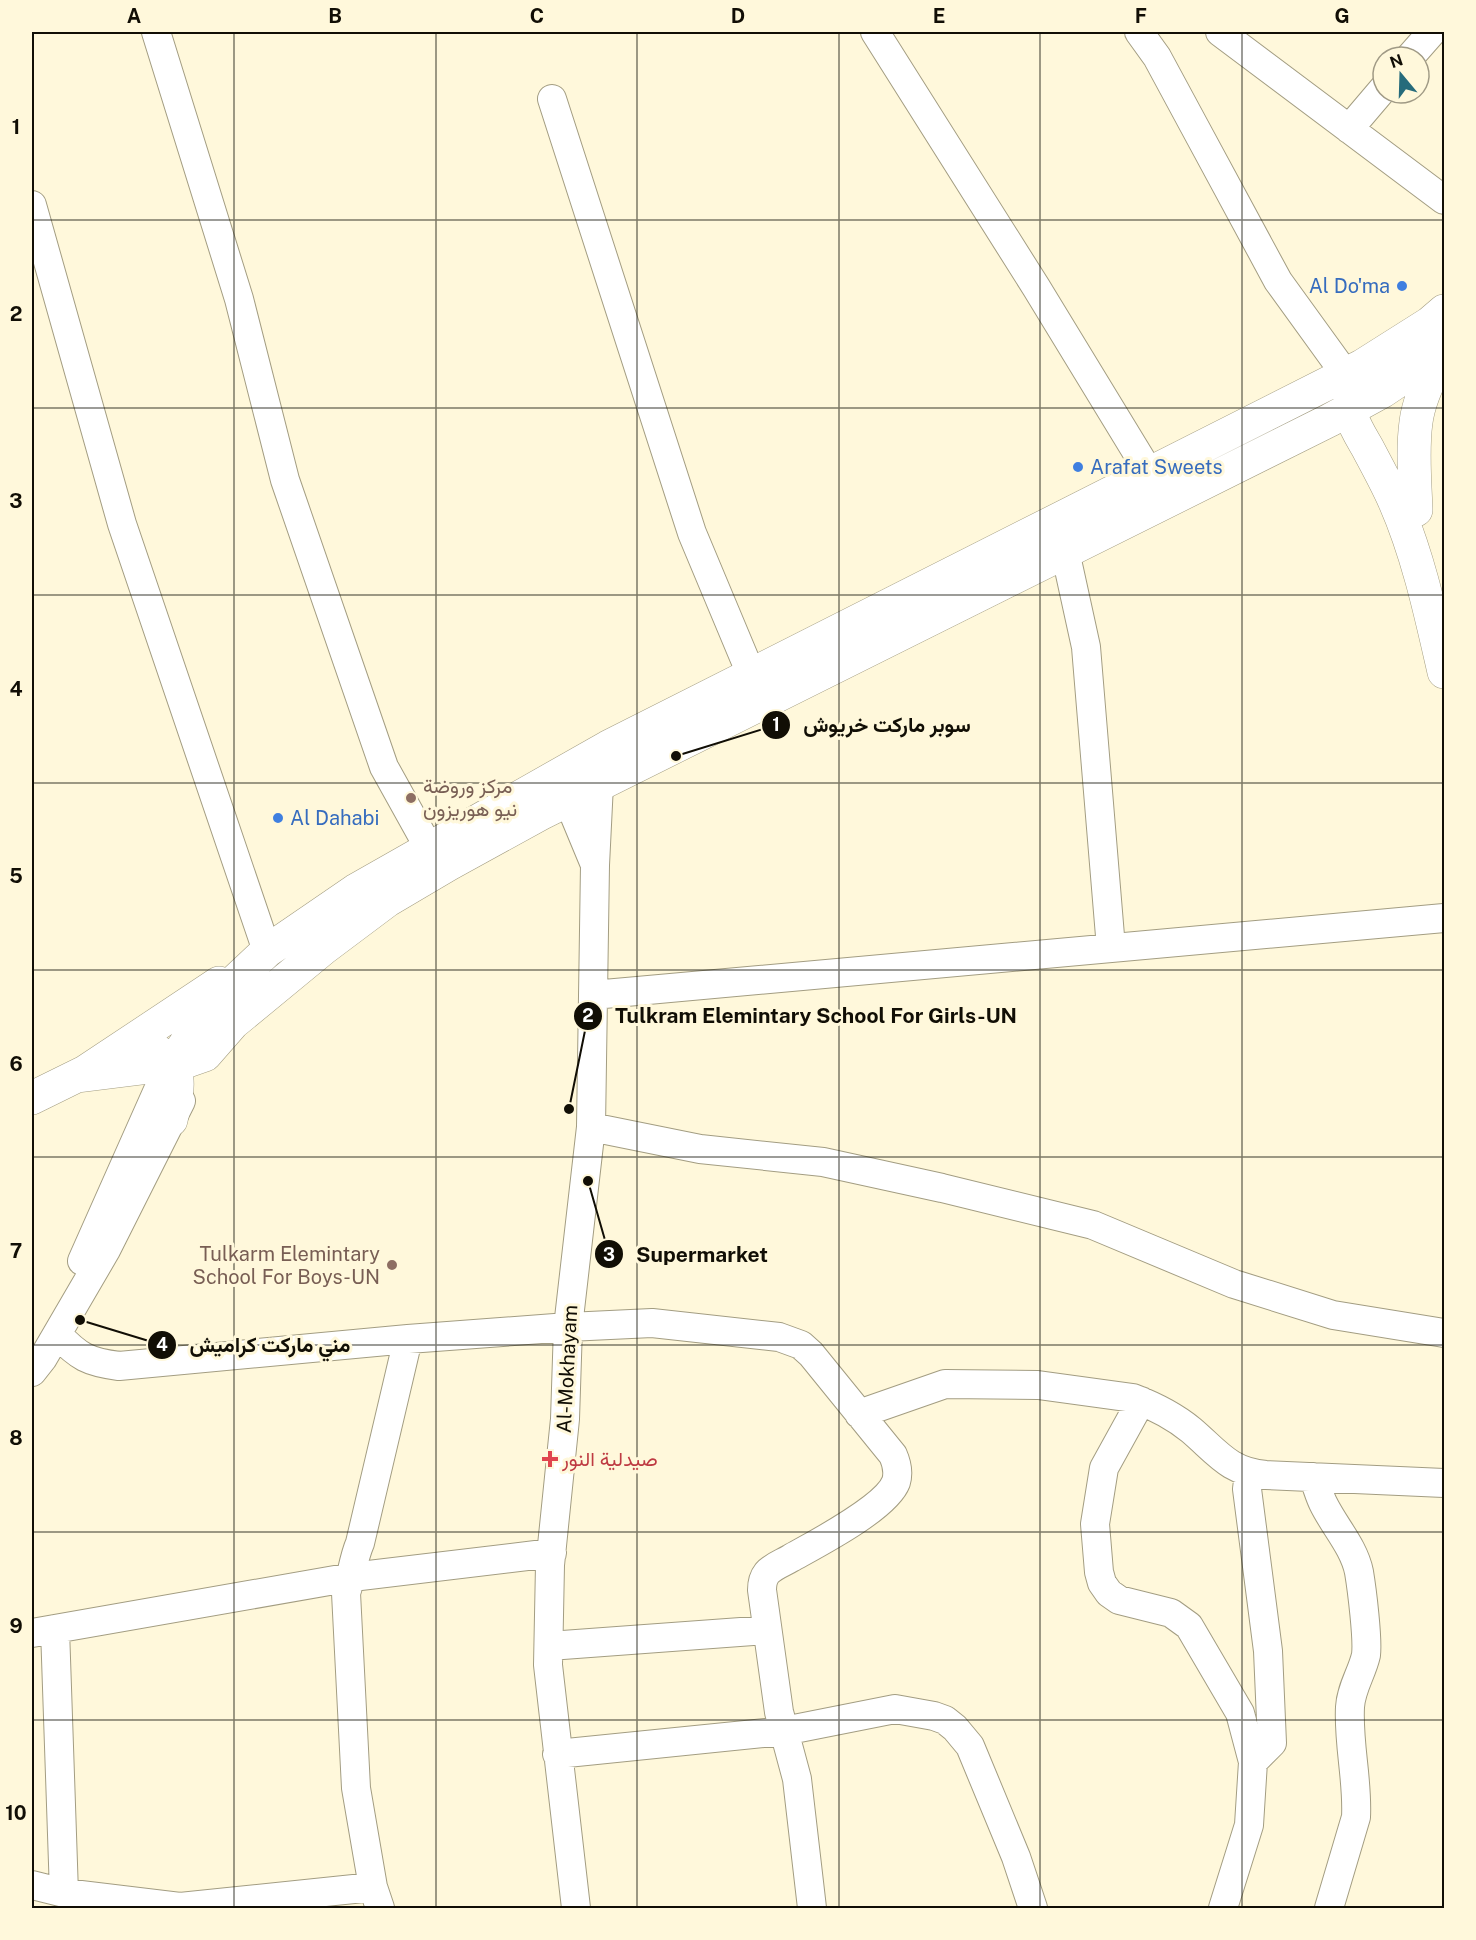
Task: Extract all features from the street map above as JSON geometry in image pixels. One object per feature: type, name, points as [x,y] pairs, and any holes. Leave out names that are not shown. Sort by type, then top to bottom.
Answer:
[{"type":"main road","points":[[78,1077],[356,890],[429,848],[568,785],[599,784],[1281,444],[1350,397],[1376,357],[1444,311]]},
{"type":"main road","points":[[172,1064],[205,1055],[233,1023],[324,948],[388,900],[449,864],[568,785],[751,674],[1312,392],[1350,397],[1383,391],[1443,351]]},
{"type":"main road","points":[[1416,510],[1414,448],[1416,421],[1423,396],[1443,351]]},
{"type":"main road","points":[[1350,397],[1355,425],[1395,501],[1404,527],[1432,619],[1444,672]]},
{"type":"main road","points":[[1350,397],[1381,431],[1392,450],[1416,510],[1444,603]]},
{"type":"main road","points":[[1281,444],[1329,438],[1366,445]]},
{"type":"main road","points":[[172,1064],[204,1016],[233,983],[267,951]]},
{"type":"main road","points":[[32,1098],[78,1077],[114,1056],[131,1052],[156,1051],[172,1064],[177,1075],[178,1084],[171,1120]]},
{"type":"street","points":[[156,32],[239,299],[285,480],[384,767],[429,848]]},
{"type":"street","points":[[875,32],[1150,474]]},
{"type":"street","points":[[1139,32],[1186,110],[1278,281],[1350,397]]},
{"type":"street","points":[[1220,32],[1444,200]]},
{"type":"street","points":[[1421,45],[1432,32]]},
{"type":"street","points":[[552,99],[692,533],[751,674]]},
{"type":"street","points":[[1350,129],[1371,104]]},
{"type":"street","points":[[32,205],[41,275],[122,524],[267,951]]},
{"type":"street","points":[[1065,551],[1086,647],[1110,948]]},
{"type":"street","name":"Al-Mokhayam","points":[[576,1908],[548,1665],[552,1553],[565,1419],[568,1327],[591,1127],[595,865],[599,784]]},
{"type":"street","points":[[568,785],[595,865]]},
{"type":"street","points":[[593,995],[1444,918]]},
{"type":"street","points":[[32,1372],[106,1250],[205,1055]]},
{"type":"street","points":[[57,1334],[86,1249],[172,1064]]},
{"type":"street","points":[[591,1127],[700,1149],[823,1162],[942,1188],[1093,1225],[1234,1284],[1334,1315],[1444,1333]]},
{"type":"street","points":[[57,1334],[76,1353],[87,1360],[119,1366],[408,1339],[652,1323],[779,1337],[801,1345],[811,1354],[893,1455],[898,1474],[895,1485],[889,1493],[855,1522],[772,1568],[762,1582],[779,1712],[797,1779],[812,1908]]},
{"type":"street","points":[[32,1885],[64,1893],[180,1907],[376,1898],[356,1788],[343,1583],[360,1544],[408,1339]]},
{"type":"street","points":[[859,1414],[945,1384],[1038,1385],[1141,1401],[1174,1418],[1229,1464],[1250,1473],[1444,1483]]},
{"type":"street","points":[[1141,1401],[1104,1468],[1095,1524],[1099,1572],[1108,1593],[1119,1600],[1171,1613],[1188,1626],[1240,1713],[1253,1762],[1249,1826],[1223,1908]]},
{"type":"street","points":[[1250,1473],[1247,1489],[1268,1651],[1272,1743],[1253,1762]]},
{"type":"street","points":[[1313,1477],[1323,1503],[1356,1560],[1366,1642],[1363,1665],[1352,1692],[1350,1707],[1350,1749],[1357,1804],[1356,1817],[1329,1908]]},
{"type":"street","points":[[64,1893],[43,1631],[343,1583],[552,1553]]},
{"type":"street","points":[[549,1646],[767,1630]]},
{"type":"street","points":[[557,1754],[784,1731],[896,1709],[945,1720],[970,1746],[1016,1857],[1033,1908]]},
{"type":"place","name":"Al Do'ma","points":[[1402,286]]},
{"type":"place","name":"Arafat Sweets","points":[[1078,467]]},
{"type":"place","name":"سوبر ماركت خريوش","points":[[676,756]]},
{"type":"place","name":"مركز وروضة نيو هوريزون","points":[[411,798]]},
{"type":"place","name":"Al Dahabi","points":[[278,818]]},
{"type":"place","name":"Tulkram Elemintary School For Girls-UN","points":[[569,1109]]},
{"type":"place","name":"Supermarket","points":[[588,1181]]},
{"type":"place","name":"Tulkarm Elemintary School For Boys-UN","points":[[392,1265]]},
{"type":"place","name":"مني ماركت كراميش","points":[[80,1320]]},
{"type":"place","name":"صيدلية النور","points":[[550,1459]]}]
